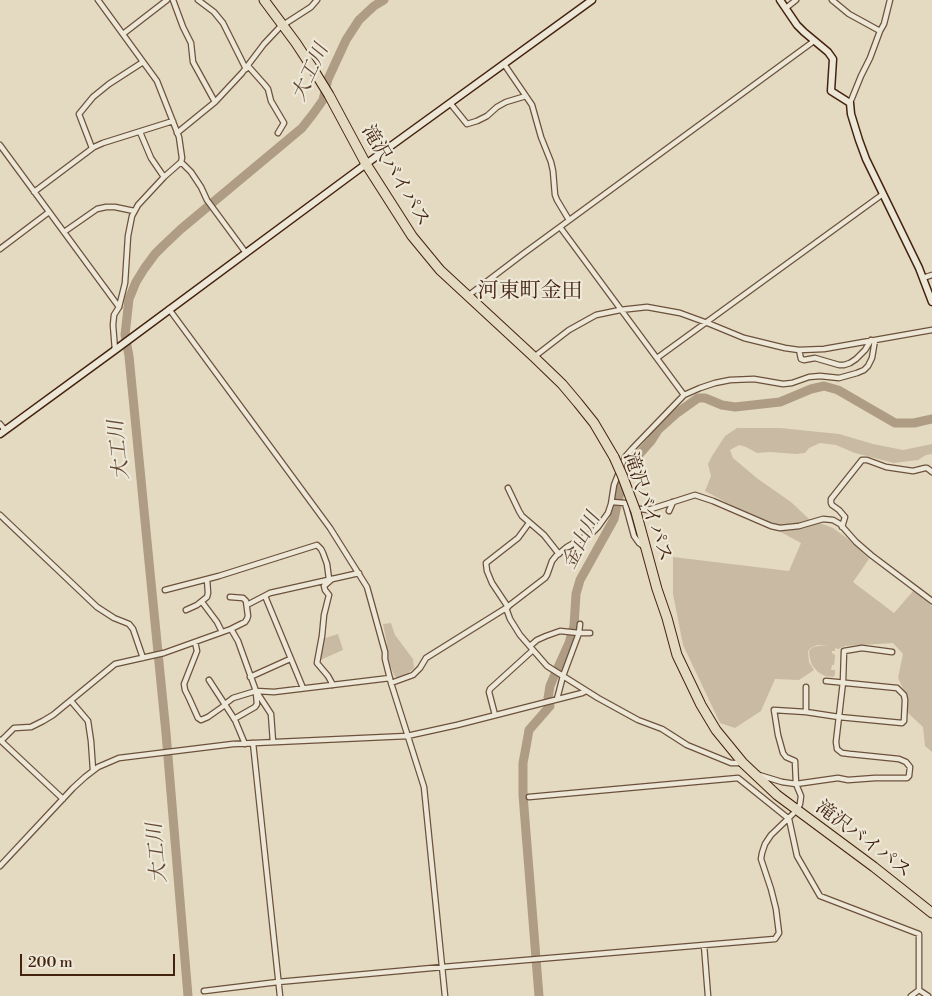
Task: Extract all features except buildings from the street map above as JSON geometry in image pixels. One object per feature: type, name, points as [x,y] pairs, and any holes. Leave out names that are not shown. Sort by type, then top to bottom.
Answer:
[{"type":"highway","name":"滝沢バイパス","points":[[264,0],[316,74],[366,164],[412,236],[440,270],[562,384],[582,407],[602,436],[614,457],[636,512],[677,655],[684,673],[716,730],[743,763],[777,795],[932,913]]},
{"type":"street","points":[[98,0],[159,85],[177,133],[182,158],[181,162],[164,177],[134,211],[128,236],[125,283],[112,325],[115,350]]},
{"type":"street","points":[[123,34],[167,0]]},
{"type":"street","points":[[174,0],[183,27],[191,43],[194,62],[215,102]]},
{"type":"street","points":[[198,0],[214,12],[223,23],[247,68],[268,89],[271,100],[284,123],[278,133]]},
{"type":"street","points":[[177,133],[215,102],[247,68],[264,44],[280,27],[311,7],[317,0]]},
{"type":"street","points":[[0,424],[2,432],[592,0]]},
{"type":"street","points":[[780,0],[797,25],[834,59],[831,91],[850,103]]},
{"type":"street","points":[[786,8],[796,0]]},
{"type":"street","points":[[832,0],[849,14],[880,30]]},
{"type":"street","points":[[890,0],[884,24],[850,103],[851,114],[858,140],[866,159],[932,302]]},
{"type":"street","points":[[468,296],[560,226],[814,41]]},
{"type":"street","points":[[92,148],[79,114],[101,90],[143,62]]},
{"type":"street","points":[[504,64],[535,110],[541,136],[551,162],[557,200],[569,220]]},
{"type":"street","points":[[450,103],[466,124],[487,116],[506,102],[526,96]]},
{"type":"street","points":[[34,192],[92,148],[173,122]]},
{"type":"street","points":[[140,132],[151,158],[164,177]]},
{"type":"street","points":[[0,145],[119,307]]},
{"type":"street","points":[[181,162],[201,187],[207,200],[246,253]]},
{"type":"street","points":[[657,358],[883,194]]},
{"type":"street","points":[[64,232],[97,209],[115,207],[134,211]]},
{"type":"street","points":[[0,249],[49,212]]},
{"type":"street","points":[[560,226],[684,395]]},
{"type":"street","points":[[922,278],[932,275]]},
{"type":"street","points":[[534,357],[569,330],[596,316],[622,310],[647,308],[680,313],[744,338],[799,350],[812,350],[932,330]]},
{"type":"street","points":[[169,309],[324,520],[366,587],[385,652],[391,681],[424,787],[445,996]]},
{"type":"street","points":[[799,350],[801,359],[815,358],[844,365],[856,359],[873,340]]},
{"type":"street","points":[[196,642],[197,651],[184,684],[198,718],[201,720],[233,698],[256,691],[274,692],[391,681],[413,675],[426,658],[507,607],[545,578],[552,561],[559,554],[598,527],[608,513],[612,502],[614,485],[625,457],[684,395],[715,383],[730,380],[754,379],[783,384],[814,376],[839,378],[857,374],[868,366],[872,358],[873,340]]},
{"type":"street","points":[[842,527],[845,517],[830,503],[831,499],[862,460],[886,467],[914,471],[927,468],[932,472]]},
{"type":"street","points":[[508,488],[519,511],[530,524],[544,535],[559,554]]},
{"type":"street","points":[[626,507],[648,510],[691,495],[701,496],[771,526],[780,528],[799,526],[826,519],[836,521],[856,542],[932,601]]},
{"type":"street","points":[[612,502],[625,503],[634,536],[642,545],[646,546]]},
{"type":"street","points":[[669,511],[673,502]]},
{"type":"street","points":[[0,515],[97,606],[114,618],[129,624],[133,629],[144,658]]},
{"type":"street","points":[[530,524],[518,538],[486,563],[487,571],[507,607],[514,626],[547,666],[586,691],[638,720],[662,729],[695,749],[731,763],[743,763]]},
{"type":"street","points":[[165,590],[207,579],[317,544],[323,553],[331,579]]},
{"type":"street","points":[[247,605],[270,593],[358,573]]},
{"type":"street","points":[[186,610],[202,602],[207,597],[207,579]]},
{"type":"street","points":[[331,579],[324,586],[329,595],[316,663],[328,676],[333,685]]},
{"type":"street","points":[[265,596],[303,688]]},
{"type":"street","points":[[63,799],[0,740],[14,728],[31,727],[54,715],[115,664],[164,653],[231,629],[247,619],[246,601],[243,598],[230,597]]},
{"type":"street","points":[[202,602],[222,632]]},
{"type":"street","points":[[557,699],[563,676],[579,633],[580,624]]},
{"type":"street","points":[[231,629],[238,640],[256,691],[271,714],[273,742]]},
{"type":"street","points":[[496,715],[489,692],[490,689],[537,640],[560,631],[590,633]]},
{"type":"street","points":[[753,773],[782,782],[796,784],[838,778],[848,780],[907,778],[910,767],[906,762],[899,759],[842,753],[836,750],[843,682],[844,651],[862,648],[892,652]]},
{"type":"street","points":[[250,677],[290,659]]},
{"type":"street","points":[[209,680],[234,719],[245,744]]},
{"type":"street","points":[[204,990],[443,967],[775,939],[779,933],[776,909],[761,859],[765,844],[779,826],[797,810],[801,796],[796,784],[795,761],[786,757],[783,752],[774,710],[902,723],[904,721],[904,695],[897,688],[826,681]]},
{"type":"street","points":[[806,687],[806,712]]},
{"type":"street","points":[[234,719],[255,707],[257,704],[256,691]]},
{"type":"street","points":[[0,866],[73,788],[93,770],[119,758],[253,743],[407,736],[586,691]]},
{"type":"street","points":[[72,701],[88,721],[93,770]]},
{"type":"street","points":[[253,743],[280,996]]},
{"type":"street","points":[[529,797],[738,778],[789,819],[797,856],[820,896],[919,934],[919,990]]},
{"type":"street","points":[[704,945],[708,996]]},
{"type":"street","points":[[910,996],[919,990]]},
{"type":"street","points":[[919,990],[928,996]]},
{"type":"shaded area","points":[[737,428],[780,428],[839,434],[903,450],[932,444],[932,454],[918,460],[894,463],[855,453],[836,445],[820,443],[809,448],[805,453],[796,454],[757,453],[739,445],[730,450],[733,458],[758,479],[791,502],[809,519],[833,528],[869,559],[853,582],[894,613],[914,590],[932,606],[932,752],[925,746],[923,727],[908,713],[908,699],[898,678],[903,654],[893,643],[835,648],[835,651],[832,651],[835,655],[834,665],[832,665],[831,670],[835,670],[833,677],[825,676],[818,672],[810,659],[809,651],[813,647],[828,646],[818,645],[812,647],[808,651],[809,662],[814,670],[799,680],[775,679],[761,711],[735,728],[720,723],[683,645],[673,594],[673,557],[789,571],[801,543],[705,491],[711,476],[708,464],[712,456],[725,436]]},
{"type":"shaded area","points":[[391,623],[395,635],[413,659],[414,668],[397,678],[387,659],[387,644],[383,624]]},
{"type":"shaded area","points":[[338,634],[343,650],[318,661],[322,639]]},
{"type":"waterway","name":"大工川","points":[[188,996],[166,733],[129,356],[125,335],[129,299],[144,269],[163,246],[302,128],[323,100],[328,79],[346,40],[359,20],[374,6],[384,0]]},
{"type":"waterway","name":"金山川","points":[[539,996],[523,795],[523,763],[529,730],[550,706],[548,698],[550,686],[569,643],[574,626],[576,594],[580,580],[614,519],[627,468],[651,441],[658,430],[698,398],[705,398],[722,405],[735,407],[780,402],[811,389],[824,386],[838,390],[895,423],[914,423],[932,419]]},
{"type":"district","name":"河東町金田","points":[[530,292]]}]
